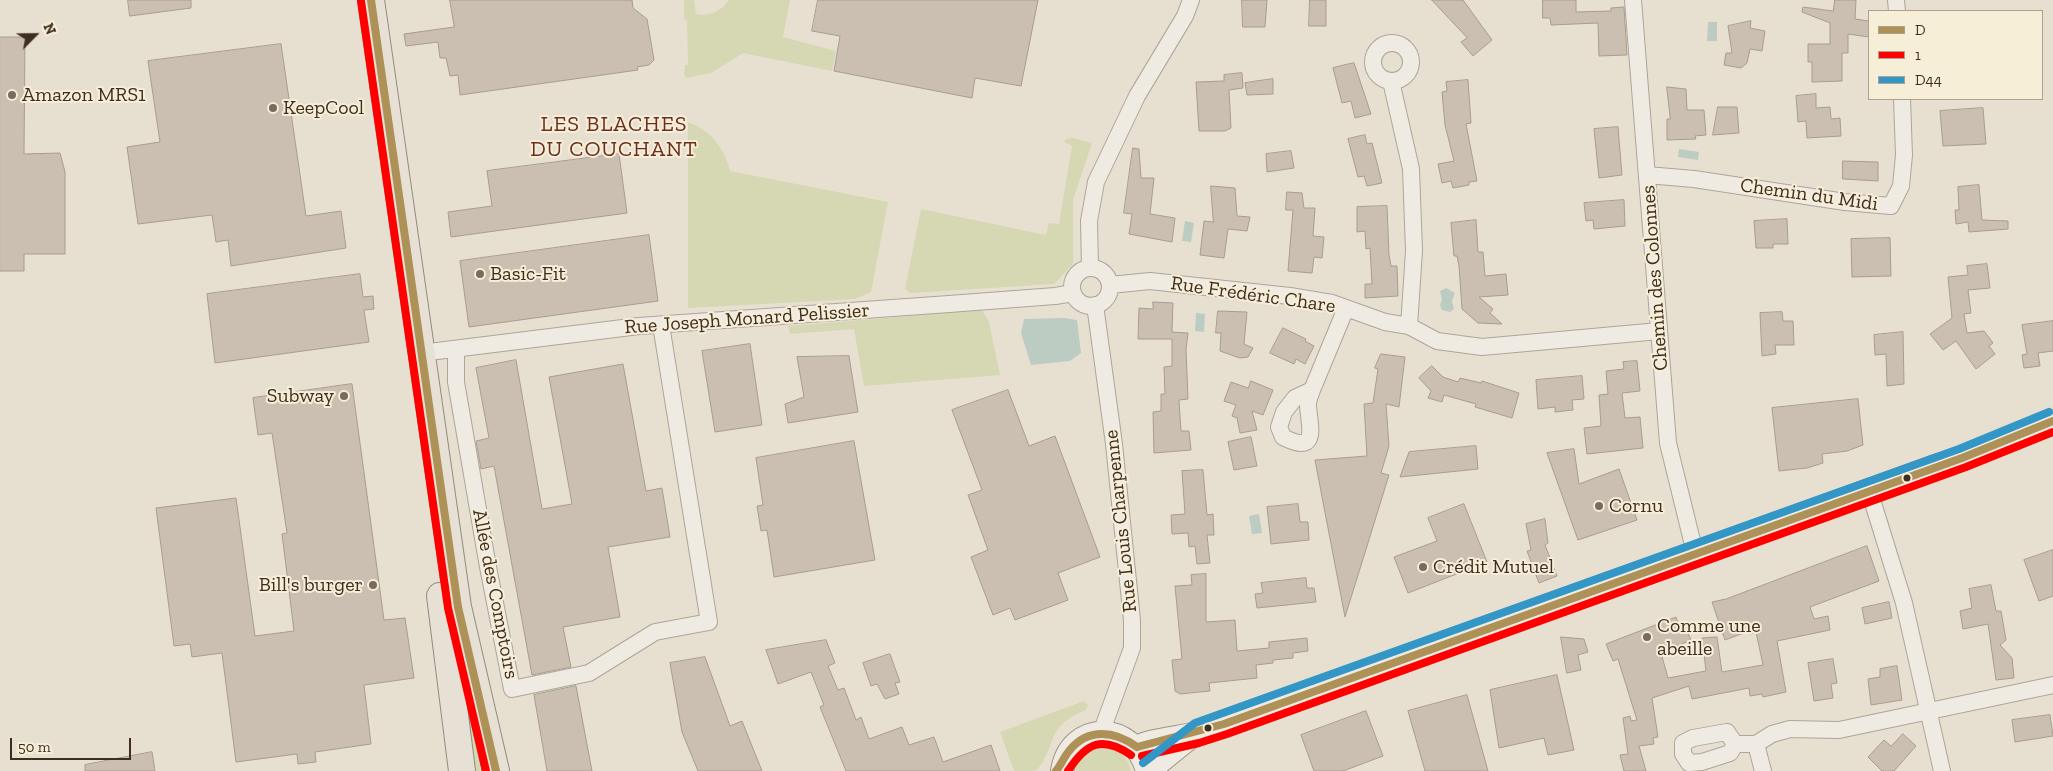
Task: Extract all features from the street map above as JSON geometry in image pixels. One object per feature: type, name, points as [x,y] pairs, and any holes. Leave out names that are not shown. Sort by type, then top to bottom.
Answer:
[{"type":"main road","points":[[357,0],[443,611],[458,763]]},
{"type":"main road","points":[[371,0],[458,607],[496,771]]},
{"type":"main road","points":[[1137,748],[1143,742],[1167,740],[1198,732],[1695,552],[1962,458],[2053,420]]},
{"type":"main road","points":[[452,701],[463,703],[474,715],[488,771]]},
{"type":"main road","points":[[1060,768],[1069,751],[1078,742],[1088,736],[1101,733],[1114,734],[1126,739],[1137,748],[1144,759],[1148,771],[1198,732]]},
{"type":"street","points":[[1090,268],[1089,221],[1096,182],[1137,96],[1185,16],[1191,0]]},
{"type":"street","name":"Chemin des Colonnes","points":[[1633,0],[1668,443],[1695,552]]},
{"type":"street","points":[[1391,82],[1411,169],[1414,251],[1409,326]]},
{"type":"street","name":"Chemin du Midi","points":[[1647,175],[1694,179],[1845,202],[1891,206],[1901,186],[1904,155],[1902,100]]},
{"type":"street","points":[[1090,268],[1102,271],[1110,285],[1107,297],[1095,305],[1081,302],[1073,293],[1072,284],[1076,275],[1090,268]]},
{"type":"street","name":"Rue Frédéric Chare","points":[[1110,285],[1150,281],[1290,296],[1332,303],[1385,322],[1409,326],[1437,341],[1482,347],[1659,331]]},
{"type":"street","name":"Rue Joseph Monard Pelissier","points":[[421,353],[456,350],[577,332],[1045,297],[1073,293]]},
{"type":"street","name":"Rue Louis Charpenne","points":[[1095,305],[1113,439],[1132,620],[1132,648],[1101,733]]},
{"type":"street","points":[[1312,390],[1346,308]]},
{"type":"street","name":"Allée des Comptoirs","points":[[456,350],[456,382],[488,568],[512,689],[589,673],[655,632],[708,622],[661,325]]},
{"type":"street","points":[[1869,490],[1904,603],[1942,771]]},
{"type":"street","points":[[1735,744],[1756,744],[1772,734],[1790,729],[1839,730],[1928,713],[2037,687],[2053,685]]},
{"type":"street","points":[[1756,744],[1763,771]]},
{"type":"green space","points":[[684,0],[694,0],[696,14],[706,15],[722,7],[729,0],[790,0],[783,37],[836,51],[832,71],[743,53],[711,73],[687,78],[684,75],[685,65],[688,65],[687,20],[684,19]]},
{"type":"green space","points":[[688,122],[696,125],[715,140],[724,154],[730,171],[888,202],[871,292],[855,299],[688,308]]},
{"type":"green space","points":[[1074,138],[1092,143],[1073,200],[1073,264],[1054,284],[910,293],[905,289],[921,209],[1046,235],[1049,223],[1059,224],[1072,146],[1064,142],[1066,139]]},
{"type":"green space","points":[[982,310],[989,322],[1000,375],[864,386],[854,329],[790,334],[788,326]]},
{"type":"green space","points":[[1084,701],[1088,705],[1086,710],[1073,716],[1058,728],[1049,750],[1038,769],[1035,771],[1014,771],[1000,732]]},
{"type":"green space","points":[[463,719],[470,721],[482,771],[470,771]]},
{"type":"green space","points":[[1098,746],[1115,750],[1123,756],[1127,760],[1131,771],[1073,771],[1082,753]]},
{"type":"shaded area","points":[[1708,22],[1717,22],[1717,41],[1707,41]]},
{"type":"shaded area","points":[[1679,149],[1699,152],[1698,160],[1678,157]]},
{"type":"shaded area","points":[[1185,221],[1194,223],[1191,242],[1182,241]]},
{"type":"shaded area","points":[[1446,288],[1455,293],[1452,301],[1454,309],[1450,312],[1442,310],[1440,305],[1442,300],[1440,291]]},
{"type":"shaded area","points":[[1196,313],[1205,314],[1204,332],[1195,331]]},
{"type":"shaded area","points":[[1064,318],[1077,320],[1081,353],[1070,361],[1031,365],[1021,333],[1024,319]]},
{"type":"shaded area","points":[[1259,514],[1262,533],[1252,534],[1249,516]]},
{"type":"building","points":[[128,0],[191,0],[191,8],[130,16]]},
{"type":"building","points":[[450,0],[632,0],[633,8],[647,19],[654,60],[649,65],[637,67],[638,70],[460,95],[458,75],[450,76],[446,58],[440,58],[438,42],[406,46],[404,34],[454,27]]},
{"type":"building","points":[[818,0],[1038,0],[1021,86],[975,78],[972,98],[834,71],[840,36],[812,31]]},
{"type":"building","points":[[1242,0],[1267,0],[1265,27],[1243,27]]},
{"type":"building","points":[[1310,0],[1326,0],[1326,26],[1309,26]]},
{"type":"building","points":[[1432,0],[1463,0],[1492,40],[1473,56],[1461,42],[1467,38]]},
{"type":"building","points":[[1543,0],[1576,0],[1576,12],[1611,11],[1611,8],[1624,7],[1627,55],[1599,56],[1598,23],[1551,25],[1550,18],[1543,18]]},
{"type":"building","points":[[1835,0],[1856,0],[1855,19],[1868,21],[1868,37],[1848,34],[1848,53],[1842,53],[1842,81],[1812,82],[1812,62],[1808,62],[1808,44],[1830,44],[1830,23],[1802,12],[1803,7],[1833,11]]},
{"type":"building","points":[[1751,21],[1750,28],[1765,31],[1762,51],[1750,49],[1747,63],[1741,68],[1724,65],[1726,53],[1732,53],[1728,26]]},
{"type":"building","points":[[0,37],[25,37],[24,154],[60,153],[65,172],[65,254],[24,254],[24,271],[0,271]]},
{"type":"building","points":[[281,44],[306,216],[341,211],[346,248],[231,266],[228,240],[216,242],[212,215],[138,224],[127,147],[160,142],[148,61]]},
{"type":"building","points":[[1354,63],[1371,114],[1355,118],[1351,101],[1342,103],[1333,68]]},
{"type":"building","points":[[1242,73],[1243,88],[1229,90],[1231,128],[1225,131],[1199,131],[1196,82],[1224,81],[1224,75]]},
{"type":"building","points":[[1273,79],[1273,94],[1247,95],[1245,83]]},
{"type":"building","points":[[1468,80],[1471,123],[1466,124],[1477,181],[1469,182],[1469,185],[1453,188],[1451,181],[1442,183],[1438,164],[1454,161],[1445,125],[1442,92],[1447,91],[1446,82]]},
{"type":"building","points":[[1667,87],[1686,89],[1687,110],[1704,110],[1706,135],[1695,136],[1696,139],[1667,140],[1667,119],[1670,119]]},
{"type":"building","points":[[1816,94],[1816,108],[1830,107],[1831,119],[1840,118],[1841,136],[1807,138],[1806,121],[1798,122],[1796,96]]},
{"type":"building","points":[[1718,107],[1737,107],[1739,133],[1713,135]]},
{"type":"building","points":[[1983,108],[1986,144],[1943,146],[1940,111]]},
{"type":"building","points":[[1618,127],[1622,175],[1599,178],[1594,129]]},
{"type":"building","points":[[1365,135],[1367,144],[1372,143],[1382,183],[1367,186],[1364,176],[1358,177],[1348,139]]},
{"type":"building","points":[[1133,148],[1139,149],[1141,178],[1154,178],[1150,214],[1175,218],[1172,242],[1129,234],[1132,214],[1124,213]]},
{"type":"building","points":[[1291,151],[1294,168],[1267,172],[1266,154]]},
{"type":"building","points":[[619,154],[627,213],[451,237],[448,212],[492,206],[487,171]]},
{"type":"building","points":[[1843,161],[1878,162],[1878,181],[1843,179]]},
{"type":"building","points":[[1979,185],[1982,220],[2008,221],[2008,229],[1969,232],[1968,222],[1956,224],[1955,210],[1959,210],[1958,187]]},
{"type":"building","points":[[1211,186],[1235,188],[1237,216],[1250,217],[1247,231],[1228,229],[1224,258],[1200,255],[1204,221],[1213,222]]},
{"type":"building","points":[[1287,192],[1302,193],[1304,208],[1315,208],[1313,236],[1324,237],[1322,258],[1314,257],[1312,273],[1288,271],[1293,210],[1286,210]]},
{"type":"building","points":[[1624,200],[1625,226],[1594,229],[1593,220],[1586,221],[1584,203]]},
{"type":"building","points":[[1387,206],[1389,255],[1391,266],[1397,266],[1398,296],[1365,298],[1365,284],[1372,284],[1370,248],[1366,249],[1365,231],[1357,232],[1357,207]]},
{"type":"building","points":[[1787,219],[1788,244],[1773,244],[1773,248],[1756,248],[1754,221]]},
{"type":"building","points":[[1476,220],[1478,252],[1483,252],[1485,276],[1506,274],[1508,295],[1479,297],[1493,309],[1490,313],[1502,324],[1478,323],[1462,309],[1459,266],[1457,256],[1454,256],[1451,223]]},
{"type":"building","points":[[649,235],[658,301],[469,327],[460,261]]},
{"type":"building","points":[[1890,238],[1891,276],[1852,277],[1851,239]]},
{"type":"building","points":[[1987,264],[1990,288],[1968,290],[1971,313],[1964,314],[1967,333],[1984,331],[1993,343],[1989,346],[1995,354],[1976,369],[1956,341],[1943,350],[1930,334],[1952,318],[1948,277],[1968,275],[1967,266]]},
{"type":"building","points":[[360,274],[363,297],[373,296],[374,309],[364,310],[369,342],[215,363],[207,294]]},
{"type":"building","points":[[1153,302],[1173,303],[1172,332],[1188,333],[1186,349],[1188,399],[1179,400],[1181,431],[1189,431],[1191,450],[1154,453],[1153,412],[1161,411],[1161,394],[1165,394],[1164,367],[1172,366],[1172,339],[1138,339],[1139,308],[1153,309]]},
{"type":"building","points":[[1218,311],[1247,312],[1244,344],[1253,348],[1248,357],[1240,358],[1220,351],[1221,333],[1216,333]]},
{"type":"building","points":[[1782,312],[1783,321],[1793,321],[1794,345],[1775,345],[1776,354],[1762,356],[1760,313]]},
{"type":"building","points":[[2053,321],[2053,351],[2038,353],[2040,366],[2024,368],[2022,355],[2027,354],[2022,325]]},
{"type":"building","points":[[1283,328],[1306,339],[1305,341],[1314,346],[1305,364],[1296,359],[1294,364],[1270,353]]},
{"type":"building","points":[[1903,332],[1904,384],[1887,386],[1886,354],[1875,355],[1874,335]]},
{"type":"building","points":[[750,344],[762,425],[715,432],[702,351]]},
{"type":"building","points":[[1381,354],[1405,357],[1399,407],[1386,404],[1389,446],[1381,473],[1389,475],[1345,617],[1315,460],[1367,456],[1364,404],[1373,403],[1378,369],[1375,368]]},
{"type":"building","points":[[849,356],[858,412],[788,423],[785,404],[804,397],[797,357]]},
{"type":"building","points":[[516,360],[542,509],[572,504],[549,377],[623,364],[646,491],[662,488],[670,537],[608,547],[620,617],[563,627],[571,667],[532,675],[494,466],[481,469],[476,441],[489,438],[476,368]]},
{"type":"building","points":[[1637,361],[1640,391],[1622,393],[1625,418],[1640,417],[1643,448],[1587,454],[1584,428],[1601,426],[1599,395],[1608,394],[1606,371],[1624,369],[1623,362]]},
{"type":"building","points":[[1432,366],[1443,377],[1458,382],[1460,378],[1481,383],[1482,381],[1519,393],[1512,418],[1475,407],[1476,404],[1444,395],[1442,402],[1428,398],[1431,391],[1419,378]]},
{"type":"building","points":[[1582,376],[1584,399],[1572,400],[1573,410],[1555,412],[1555,407],[1538,409],[1536,380]]},
{"type":"building","points":[[1251,381],[1273,390],[1263,415],[1252,411],[1257,430],[1240,433],[1237,418],[1232,416],[1236,405],[1224,401],[1231,382],[1248,388]]},
{"type":"building","points":[[352,384],[384,620],[405,618],[414,678],[364,685],[371,744],[315,752],[316,762],[298,764],[297,754],[236,762],[222,653],[192,657],[190,644],[174,646],[156,508],[236,498],[255,636],[294,631],[282,534],[287,533],[272,433],[258,435],[253,398]]},
{"type":"building","points":[[1008,390],[1029,446],[1055,436],[1100,557],[1058,573],[1068,600],[1015,620],[1010,608],[993,615],[971,557],[988,550],[968,495],[982,490],[952,410]]},
{"type":"building","points":[[1858,399],[1863,445],[1847,451],[1822,454],[1823,463],[1807,468],[1779,471],[1772,408]]},
{"type":"building","points":[[1251,437],[1257,466],[1234,470],[1228,442]]},
{"type":"building","points":[[854,441],[875,560],[774,577],[767,530],[761,531],[757,506],[763,505],[756,458]]},
{"type":"building","points":[[1476,446],[1478,469],[1400,477],[1409,452]]},
{"type":"building","name":"Cornu","points":[[1574,449],[1579,484],[1619,469],[1637,520],[1578,540],[1547,453]]},
{"type":"building","points":[[1203,470],[1207,515],[1213,514],[1214,535],[1207,535],[1210,563],[1197,564],[1195,546],[1189,547],[1188,533],[1172,534],[1171,515],[1185,514],[1182,471]]},
{"type":"building","points":[[1298,504],[1300,522],[1308,522],[1309,540],[1271,544],[1267,507]]},
{"type":"building","points":[[1464,504],[1487,562],[1408,593],[1394,557],[1437,541],[1428,518]]},
{"type":"building","points":[[1545,519],[1548,543],[1545,545],[1557,576],[1539,583],[1527,551],[1531,550],[1526,524]]},
{"type":"building","points":[[1867,546],[1879,581],[1810,607],[1814,619],[1828,616],[1830,630],[1777,641],[1786,692],[1763,697],[1762,694],[1750,696],[1749,688],[1692,699],[1689,686],[1652,698],[1658,737],[1653,738],[1654,744],[1639,746],[1646,771],[1624,771],[1620,755],[1628,754],[1623,718],[1630,716],[1631,721],[1637,720],[1618,659],[1613,661],[1606,644],[1676,617],[1679,626],[1684,624],[1691,640],[1661,653],[1668,678],[1706,671],[1702,638],[1717,637],[1722,672],[1763,665],[1756,632],[1750,634],[1749,631],[1725,640],[1712,602],[1726,599]]},
{"type":"building","points":[[2053,550],[2053,596],[2039,601],[2024,560]]},
{"type":"building","points":[[1206,574],[1206,622],[1235,620],[1237,651],[1269,648],[1269,642],[1307,638],[1308,651],[1293,653],[1293,658],[1273,660],[1273,663],[1256,665],[1257,678],[1209,683],[1210,691],[1180,694],[1175,691],[1172,660],[1182,659],[1175,586],[1192,585],[1191,575]]},
{"type":"building","points":[[1306,578],[1307,588],[1314,588],[1316,602],[1257,608],[1255,594],[1263,593],[1261,583]]},
{"type":"building","points":[[1991,585],[1996,611],[2001,611],[2006,640],[2000,645],[2012,658],[2014,678],[1996,680],[1988,624],[1963,629],[1960,611],[1972,608],[1969,589]]},
{"type":"building","points":[[1889,602],[1892,618],[1865,624],[1862,608]]},
{"type":"building","points":[[1561,637],[1584,639],[1588,652],[1578,655],[1581,670],[1567,673]]},
{"type":"building","points":[[826,640],[835,663],[828,666],[838,690],[844,688],[856,720],[861,717],[869,739],[902,727],[909,745],[934,737],[943,762],[991,745],[1000,771],[846,771],[820,707],[824,705],[811,672],[778,684],[766,650]]},
{"type":"building","points":[[890,654],[900,682],[895,683],[899,694],[885,699],[877,684],[871,686],[863,663]]},
{"type":"building","points":[[705,657],[730,726],[742,721],[762,771],[698,771],[682,732],[670,663]]},
{"type":"building","points":[[1833,659],[1837,683],[1831,684],[1833,698],[1814,701],[1808,663]]},
{"type":"building","points":[[1897,666],[1902,700],[1871,705],[1868,679],[1880,677],[1880,669]]},
{"type":"building","points":[[1557,675],[1574,750],[1548,755],[1544,738],[1499,748],[1490,690]]},
{"type":"building","points":[[576,686],[592,771],[547,771],[534,695]]},
{"type":"building","points":[[1467,695],[1488,771],[1425,771],[1408,711]]},
{"type":"building","points":[[1366,711],[1383,756],[1343,771],[1314,771],[1301,735]]},
{"type":"building","points":[[2050,715],[2053,736],[2015,742],[2012,720]]},
{"type":"building","points":[[1903,734],[1916,746],[1894,771],[1882,771],[1868,757],[1884,740],[1891,746]]},
{"type":"building","points":[[152,752],[155,771],[85,771],[85,765]]},
{"type":"transit line","name":"D","points":[[371,0],[458,607],[496,771]]},
{"type":"transit line","name":"1","points":[[361,1],[448,608],[486,771]]},
{"type":"transit line","name":"D44","points":[[1143,763],[1195,723],[1959,449],[2049,412]]},
{"type":"transit line","name":"D","points":[[1137,747],[1224,724],[1962,458],[2053,421]]},
{"type":"transit line","name":"1","points":[[1142,756],[1199,743],[1227,734],[1966,467],[2053,432]]},
{"type":"transit line","name":"D","points":[[1056,771],[1067,753],[1076,743],[1093,735],[1111,735],[1137,747]]},
{"type":"transit line","name":"1","points":[[1068,771],[1081,754],[1095,745],[1111,745],[1131,755]]},
{"type":"place","name":"Amazon MRS1","points":[[12,95]]},
{"type":"place","name":"KeepCool","points":[[273,108]]},
{"type":"place","name":"Basic-Fit","points":[[480,274]]},
{"type":"place","name":"Subway","points":[[344,396]]},
{"type":"place","name":"Cornu","points":[[1599,506]]},
{"type":"place","name":"Crédit Mutuel","points":[[1423,567]]},
{"type":"place","name":"Bill's burger","points":[[373,585]]},
{"type":"place","name":"Comme une abeille","points":[[1647,637]]},
{"type":"district","name":"LES BLACHES DU COUCHANT","points":[[614,138]]}]
